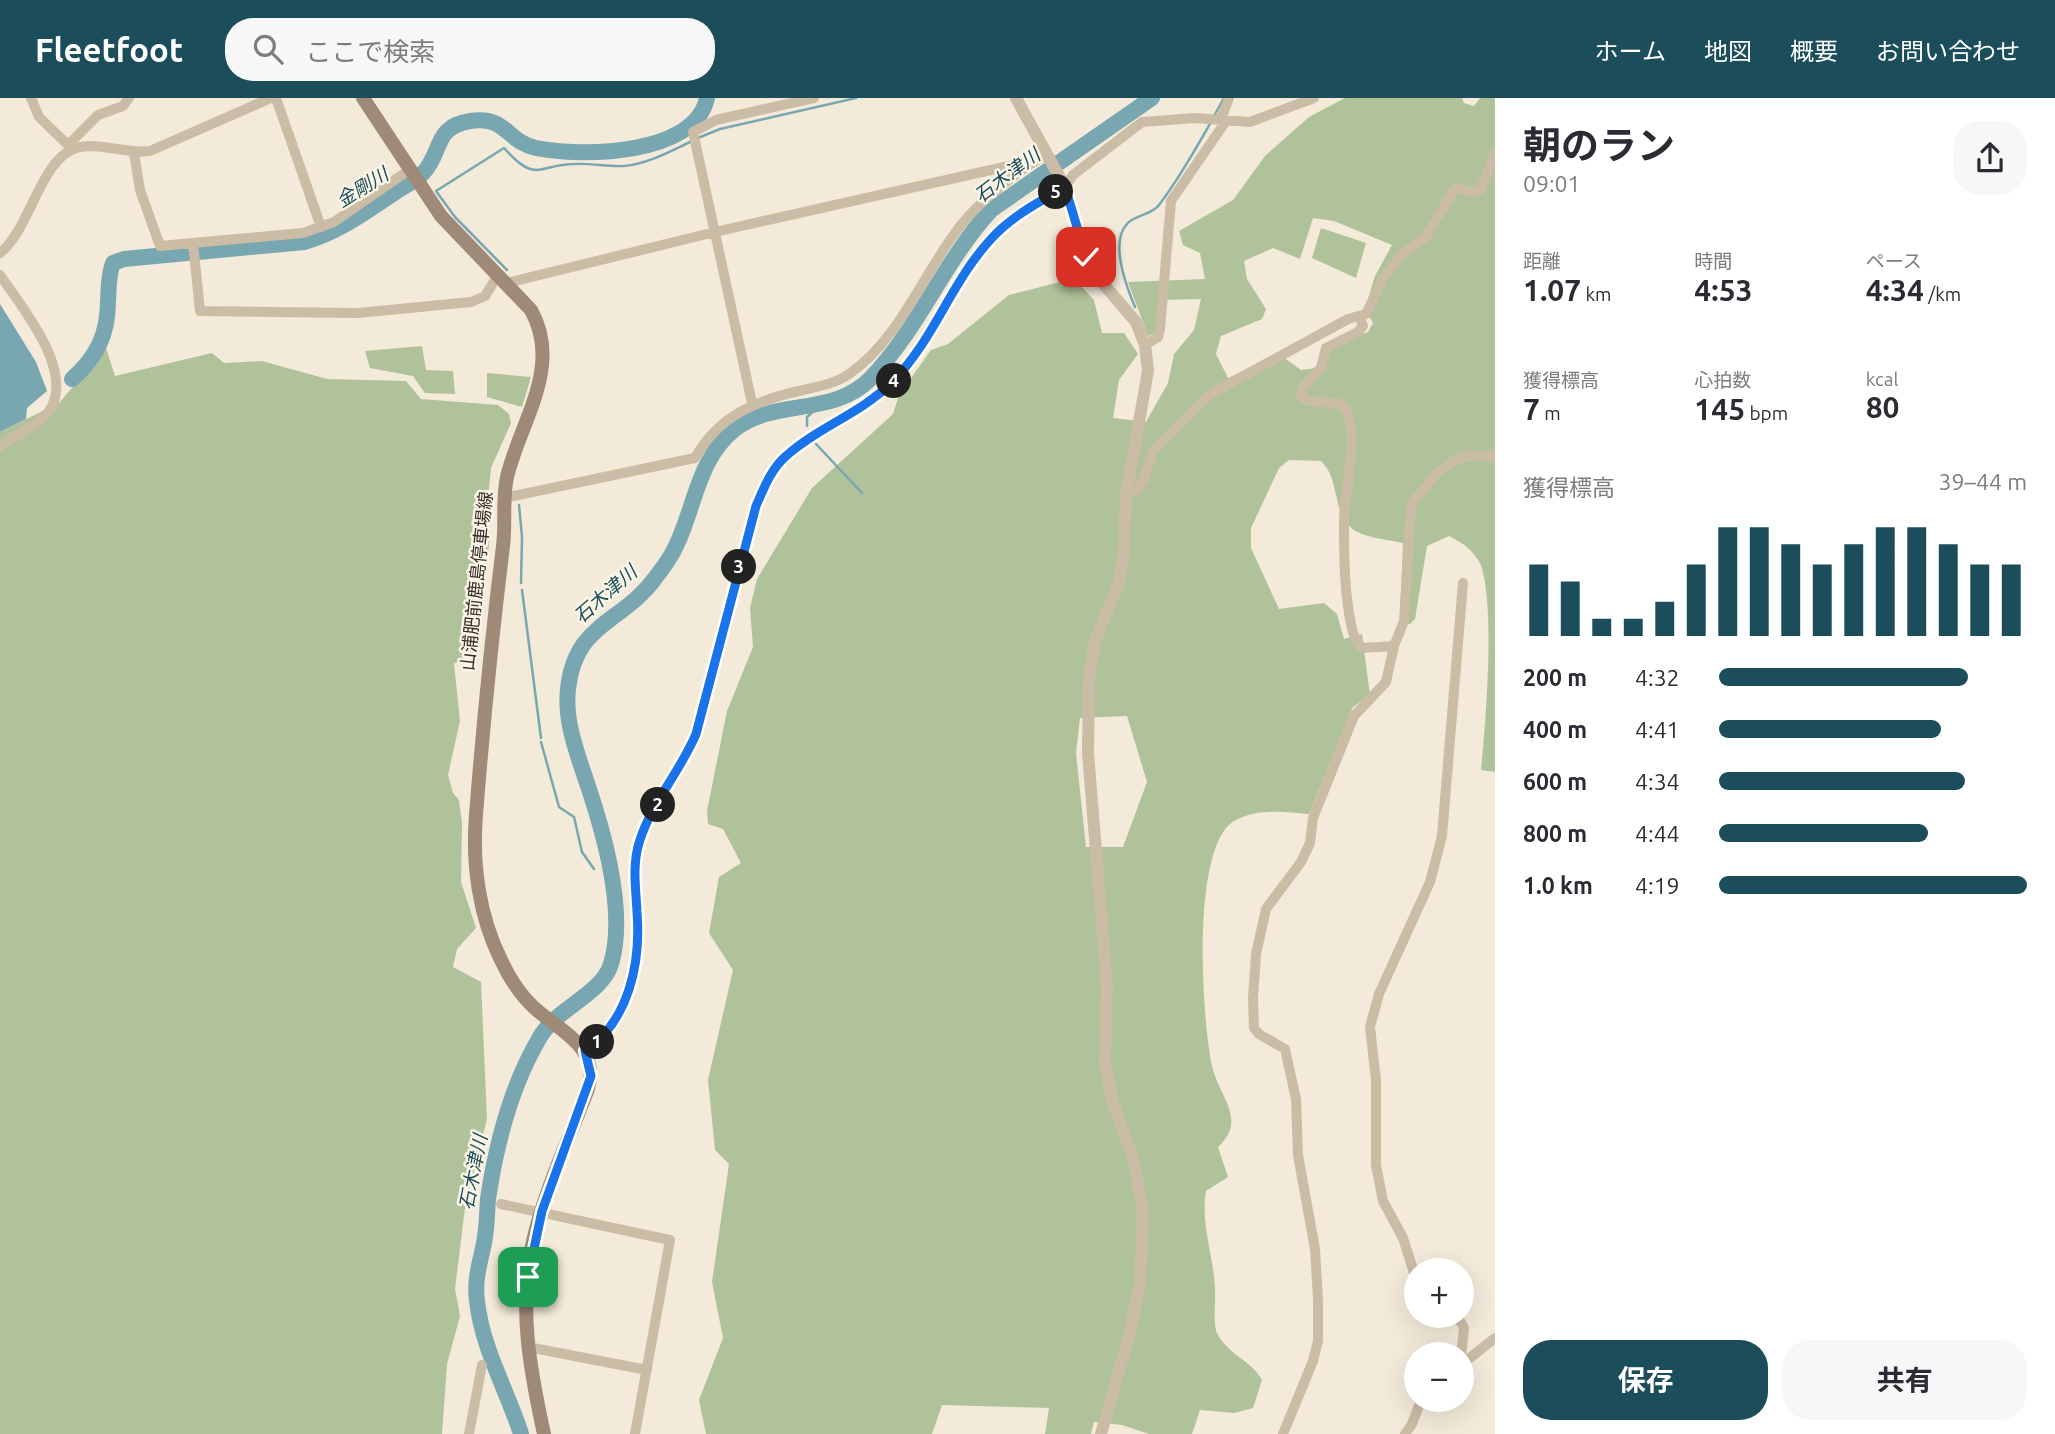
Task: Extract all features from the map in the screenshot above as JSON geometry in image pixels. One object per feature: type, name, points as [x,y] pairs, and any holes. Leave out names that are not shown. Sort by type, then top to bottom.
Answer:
[{"type":"main road","points":[[363,98],[410,170]]},
{"type":"main road","name":"山浦肥前鹿島停車場線","points":[[410,170],[453,230],[535,317],[543,349],[538,388],[508,476],[504,498],[504,540],[488,668],[476,860],[484,912],[500,958],[513,982],[538,1012],[564,1030],[585,1051]]},
{"type":"main road","points":[[544,1434],[528,1347],[528,1277],[542,1211],[591,1076],[585,1051]]},
{"type":"street","points":[[31,98],[39,117],[69,147],[99,147],[134,153],[150,151],[273,98],[321,227]]},
{"type":"street","points":[[0,253],[30,212],[45,178],[69,147],[98,115],[122,106],[129,98]]},
{"type":"street","points":[[752,403],[692,132],[716,120],[814,98]]},
{"type":"street","points":[[1016,98],[1065,187],[1086,257],[1094,273],[1126,307],[1145,345],[1148,371],[1144,408],[1126,495],[1123,559],[1118,585],[1095,641],[1089,678],[1088,753],[1107,986],[1105,1063],[1113,1103],[1134,1161],[1143,1214],[1140,1283],[1129,1336],[1101,1434]]},
{"type":"street","points":[[1145,345],[1158,337],[1160,329],[1171,201],[1229,98]]},
{"type":"street","points":[[585,1051],[603,1038],[624,1004],[637,949],[634,874],[637,847],[643,829],[684,761],[696,734],[756,506],[772,471],[805,441],[873,400],[893,382],[916,353],[990,240],[1006,223],[1065,187],[1073,174],[1142,122],[1218,119],[1250,122],[1314,98]]},
{"type":"street","points":[[134,153],[140,190],[160,246],[303,233],[321,227],[410,170]]},
{"type":"street","points":[[1126,495],[1137,490],[1143,481],[1153,451],[1209,395],[1348,319],[1360,318],[1370,309],[1384,277],[1402,254],[1424,239],[1455,188],[1474,192],[1481,189],[1495,153]]},
{"type":"street","points":[[504,498],[695,458],[718,425],[752,403],[826,385],[848,375],[874,352],[901,317],[960,225],[982,201],[1029,164],[1047,154]]},
{"type":"street","points":[[193,243],[200,312],[358,313],[471,302],[485,296],[502,279],[1013,165],[1029,164]]},
{"type":"street","points":[[0,275],[49,353],[57,372],[57,387],[48,413],[0,446]]},
{"type":"street","points":[[1360,318],[1363,326],[1358,332],[1326,348],[1321,368],[1303,387],[1301,396],[1306,400],[1341,404],[1349,415],[1351,456],[1344,516],[1344,584],[1352,629],[1362,648],[1394,646]]},
{"type":"street","points":[[1283,1434],[1313,1361],[1318,1341],[1317,1274],[1298,1155],[1296,1099],[1285,1049],[1259,1034],[1254,1028],[1256,954],[1266,909],[1301,862],[1310,843],[1313,818],[1353,716],[1383,689],[1394,646],[1404,621],[1411,505],[1436,474],[1453,461],[1466,456],[1495,456]]},
{"type":"street","points":[[1409,1258],[1403,1238],[1383,1201],[1378,1177],[1376,1080],[1370,1027],[1379,994],[1430,883],[1442,836],[1463,583]]},
{"type":"street","points":[[501,1203],[670,1240],[635,1434]]},
{"type":"street","points":[[1474,1352],[1495,1338]]},
{"type":"street","points":[[528,1347],[647,1370]]},
{"type":"street","points":[[468,1434],[482,1365]]},
{"type":"street","points":[[1405,1434],[1416,1412]]},
{"type":"green space","points":[[1345,98],[1462,98],[1464,103],[1474,106],[1480,98],[1495,98],[1495,772],[1481,770],[1487,695],[1488,608],[1481,565],[1475,555],[1449,536],[1427,546],[1415,619],[1410,624],[1400,624],[1403,543],[1371,537],[1354,530],[1342,515],[1331,477],[1321,461],[1289,460],[1279,468],[1251,528],[1251,548],[1279,609],[1324,603],[1337,614],[1344,639],[1362,634],[1370,695],[1353,707],[1309,814],[1263,812],[1236,820],[1221,835],[1211,861],[1203,934],[1205,1012],[1212,1066],[1229,1108],[1231,1127],[1218,1147],[1228,1177],[1206,1191],[1205,1216],[1214,1280],[1216,1331],[1228,1348],[1252,1367],[1262,1380],[1253,1408],[1234,1413],[1200,1410],[1192,1434],[1149,1434],[1122,1425],[1094,1422],[1091,1434],[1045,1434],[1049,1408],[942,1405],[932,1434],[706,1434],[699,1400],[723,1338],[712,1282],[729,1164],[715,1150],[708,1080],[733,970],[709,933],[719,877],[741,863],[723,829],[708,824],[707,811],[727,711],[753,647],[750,608],[757,579],[812,488],[893,414],[899,395],[931,350],[948,344],[1009,295],[1064,281],[1078,283],[1094,300],[1102,333],[1124,333],[1138,354],[1119,380],[1113,418],[1146,422],[1168,383],[1174,354],[1194,330],[1201,299],[1159,300],[1158,332],[1148,336],[1128,282],[1205,279],[1200,253],[1183,245],[1179,231],[1233,200],[1265,156],[1309,117]],"holes":[[[1313,218],[1334,221],[1392,245],[1375,276],[1365,309],[1373,323],[1368,332],[1324,347],[1317,368],[1301,370],[1279,354],[1228,378],[1216,354],[1221,336],[1262,319],[1266,309],[1247,279],[1244,261],[1273,248],[1300,259]],[[1127,716],[1147,782],[1123,847],[1086,847],[1076,753],[1080,718]]]},
{"type":"green space","points":[[1321,228],[1366,243],[1356,278],[1312,258]]},
{"type":"green space","points":[[422,346],[426,370],[453,371],[455,394],[425,393],[413,376],[370,368],[365,351]]},
{"type":"green space","points":[[106,348],[115,376],[212,353],[224,363],[262,361],[327,379],[406,381],[421,399],[498,405],[509,414],[511,423],[491,468],[487,507],[490,534],[478,658],[454,663],[460,721],[448,775],[453,793],[459,800],[462,823],[461,882],[476,928],[457,949],[453,967],[481,982],[487,1119],[465,1208],[455,1289],[460,1316],[447,1364],[442,1434],[0,1434],[0,432],[59,403]]},
{"type":"green space","points":[[487,373],[531,377],[522,407],[487,397]]},
{"type":"water","points":[[0,304],[36,362],[47,391],[27,408],[26,419],[0,432]]},
{"type":"waterway","name":"金剛川","points":[[72,379],[88,362],[103,334],[113,263],[124,259],[304,242],[317,238],[352,220],[418,178],[434,157],[444,135],[458,124],[482,120],[491,122],[526,145],[536,148],[556,151],[607,151],[659,142],[682,132],[698,117],[707,98]]},
{"type":"waterway","points":[[698,138],[720,129],[856,98]]},
{"type":"waterway","name":"石木津川","points":[[521,1434],[489,1352],[476,1293],[491,1178],[506,1115],[530,1055],[548,1027],[606,975],[615,944],[612,876],[568,715],[568,689],[572,667],[580,650],[602,626],[643,593],[667,562],[682,531],[705,468],[713,454],[735,429],[768,413],[822,403],[856,390],[888,359],[959,251],[991,210],[1152,98]]},
{"type":"waterway","points":[[1214,116],[1224,98]]},
{"type":"waterway","points":[[1135,307],[1121,266],[1122,232],[1130,221],[1159,205],[1211,122]]},
{"type":"waterway","points":[[507,270],[455,217],[436,191],[504,148],[524,166],[538,170],[575,164],[633,165],[690,142]]},
{"type":"waterway","points":[[807,426],[807,417],[820,405]]},
{"type":"waterway","points":[[816,444],[862,493]]},
{"type":"waterway","points":[[519,505],[522,537],[521,583]]},
{"type":"waterway","points":[[522,590],[541,738]]},
{"type":"waterway","points":[[541,742],[559,807],[574,817],[582,852],[594,869]]},
{"type":"route","points":[[528,1277],[533,1242],[542,1211],[591,1076],[590,1060],[585,1051],[603,1038],[613,1025],[624,1004],[634,970],[638,934],[634,874],[637,847],[643,829],[675,778],[696,734],[756,506],[772,471],[805,441],[873,400],[893,382],[916,353],[977,256],[1006,223],[1065,187],[1073,206],[1086,257]]}]
